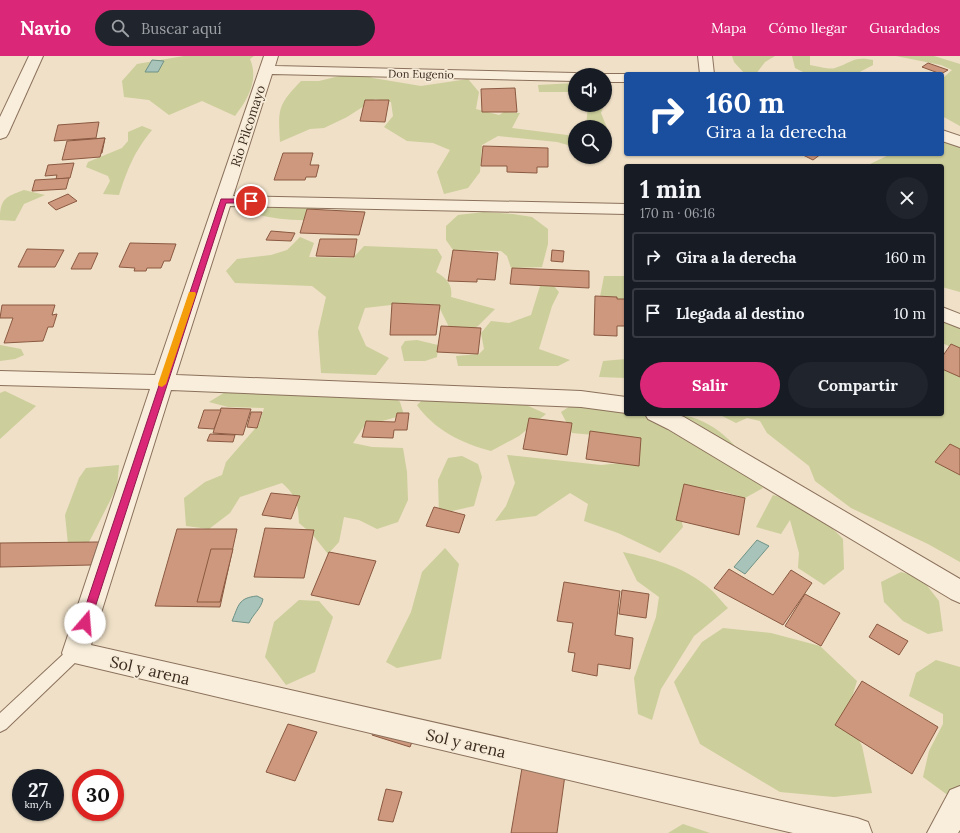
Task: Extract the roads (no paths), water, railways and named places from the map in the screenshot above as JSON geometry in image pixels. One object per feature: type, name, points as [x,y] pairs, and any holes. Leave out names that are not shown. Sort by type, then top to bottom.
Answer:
[{"type":"street","points":[[0,134],[36,56]]},
{"type":"street","points":[[705,56],[707,72]]},
{"type":"street","name":"Don Eugenio","points":[[269,63],[568,77]]},
{"type":"street","name":"Rio Pilcomayo","points":[[75,653],[162,382],[269,63]]},
{"type":"street","points":[[612,78],[624,78]]},
{"type":"street","points":[[944,136],[960,142]]},
{"type":"street","points":[[223,201],[624,209]]},
{"type":"street","points":[[944,314],[960,322]]},
{"type":"street","points":[[0,378],[162,382],[600,400],[624,405]]},
{"type":"street","points":[[660,416],[682,426],[960,592]]},
{"type":"street","name":"Sol y arena","points":[[75,653],[857,833]]},
{"type":"street","points":[[942,833],[960,800]]},
{"type":"lane","points":[[0,724],[75,653]]},
{"type":"water","points":[[152,60],[164,61],[158,72],[145,72]]},
{"type":"water","points":[[757,540],[769,546],[745,574],[734,567]]},
{"type":"water","points":[[257,596],[263,599],[262,603],[249,623],[232,621],[240,603],[246,598]]}]
